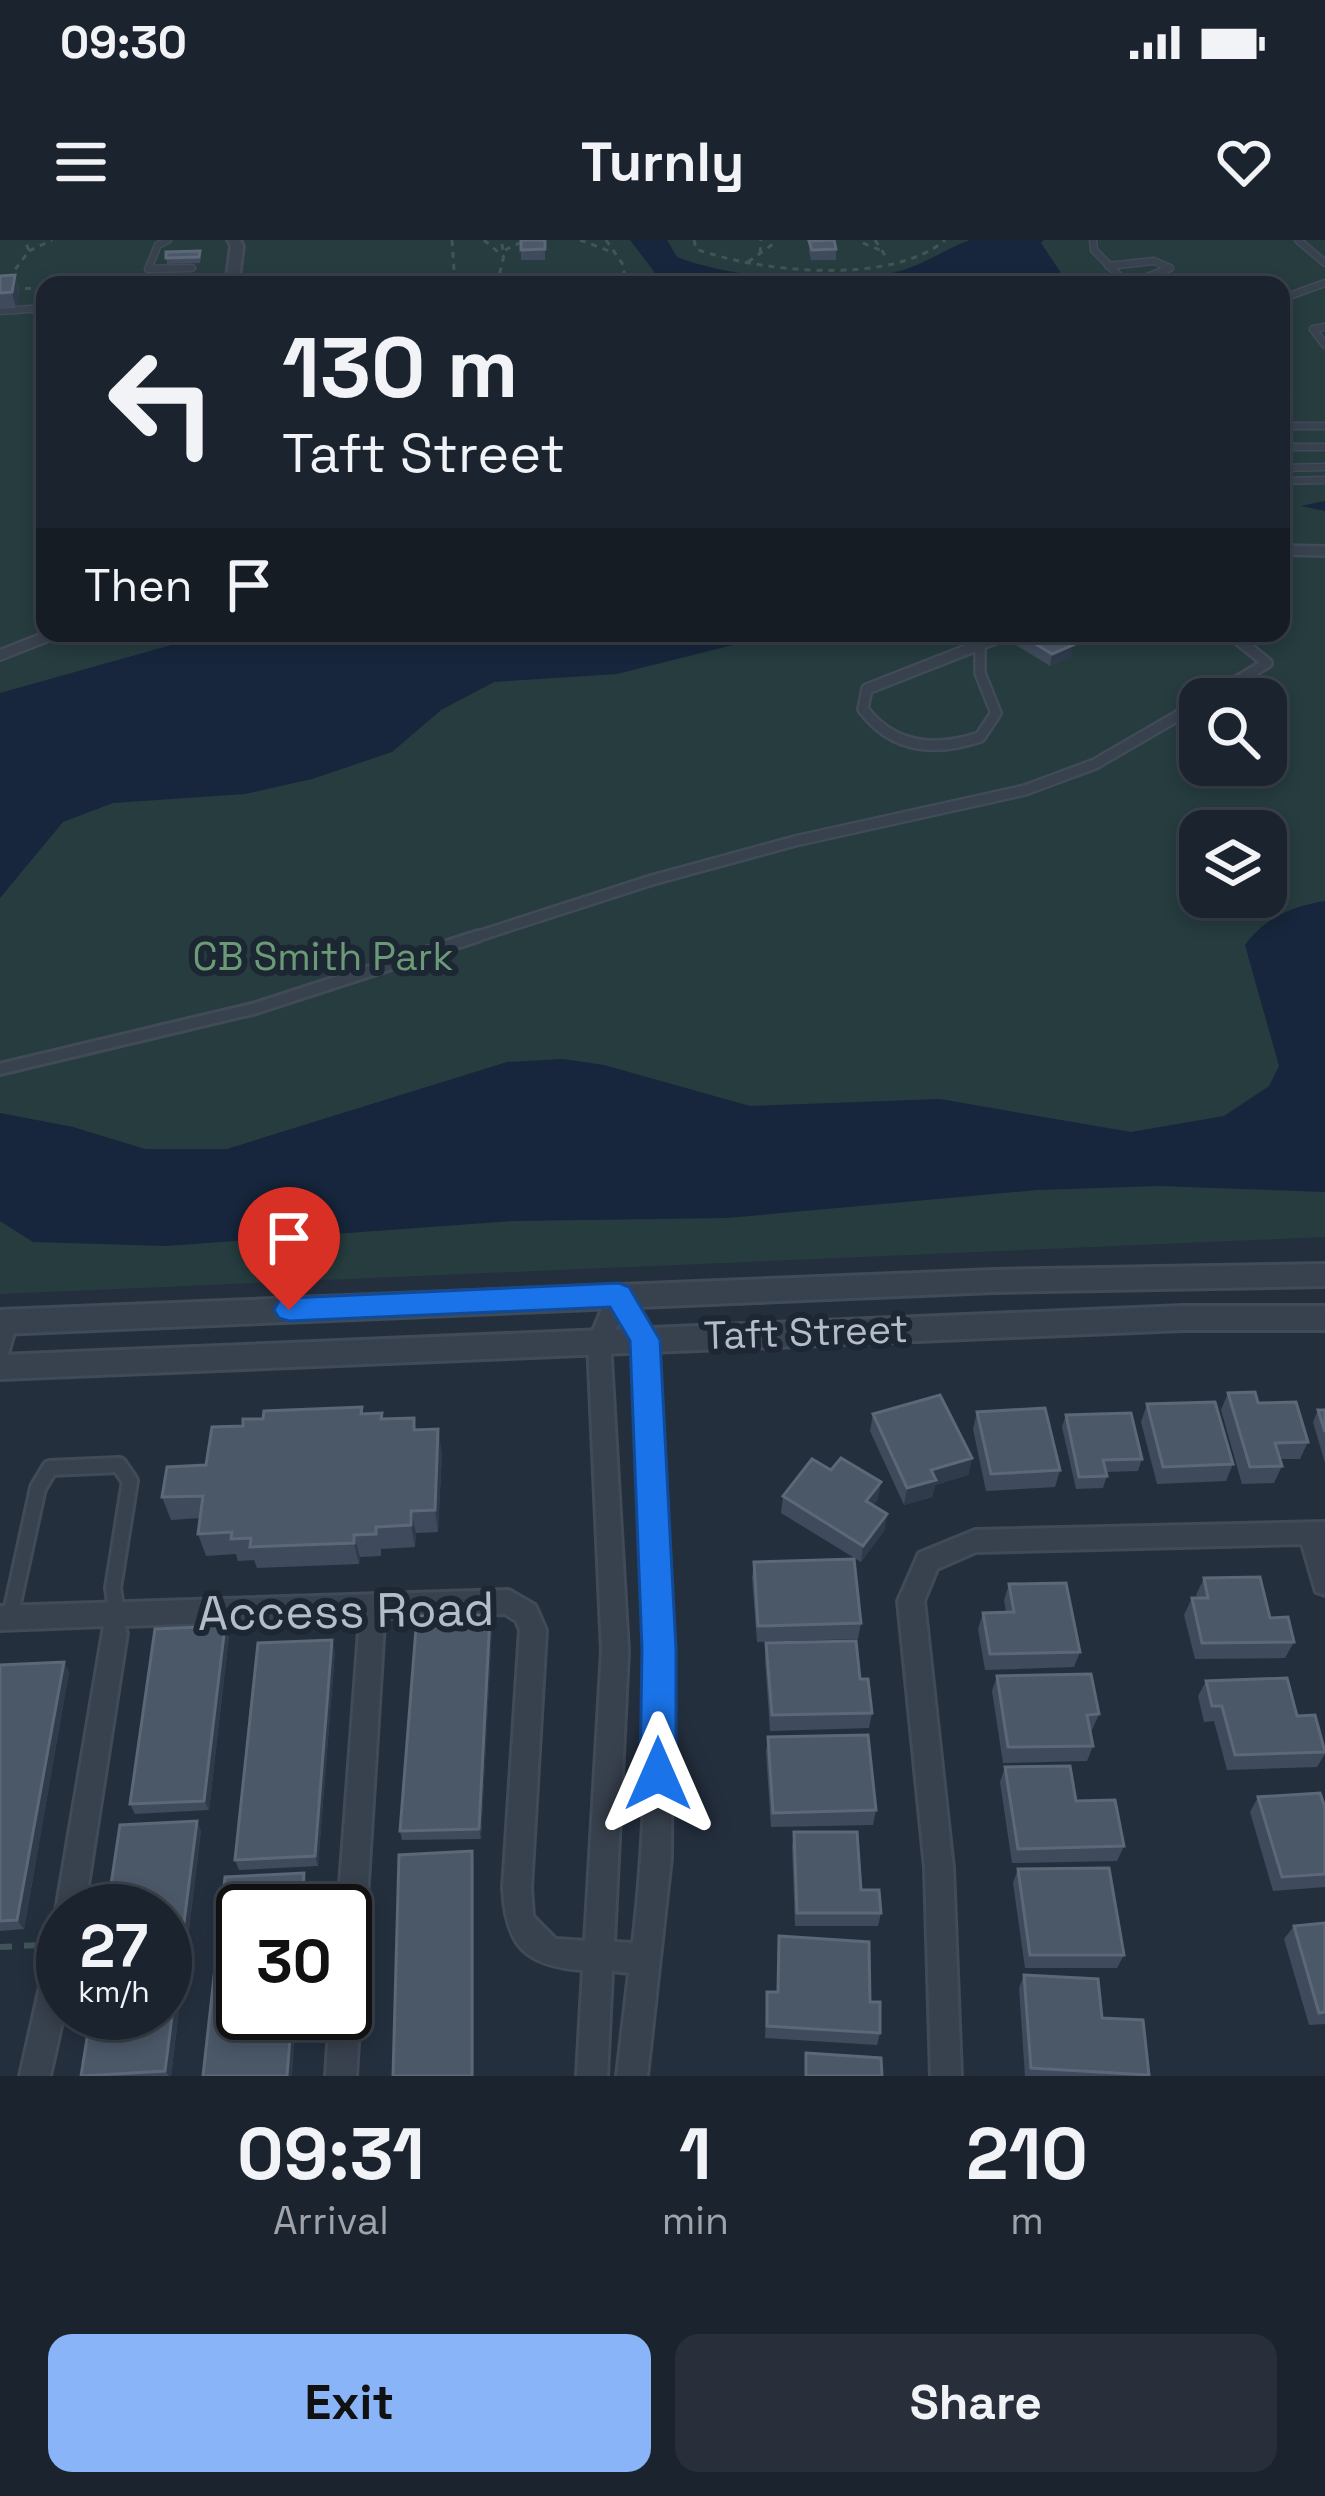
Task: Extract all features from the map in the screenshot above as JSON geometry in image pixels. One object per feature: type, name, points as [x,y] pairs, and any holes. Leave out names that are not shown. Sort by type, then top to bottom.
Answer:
[{"type":"street","points":[[233,276],[234,240]]},
{"type":"street","name":"Taft Street","points":[[2,1330],[619,1295],[1174,1275],[1325,1275]]},
{"type":"street","points":[[619,1295],[645,1340],[659,1649],[658,1858],[632,2076]]},
{"type":"street","points":[[592,2076],[615,1651],[598,1342],[619,1295]]},
{"type":"street","name":"Taft Street","points":[[0,1367],[1183,1318],[1325,1318]]},
{"type":"street","points":[[946,2076],[939,1868],[911,1601],[928,1561],[975,1540],[1318,1533],[1325,1584]]},
{"type":"street","name":"Access Road","points":[[5,1617],[116,1623],[142,1616],[373,1614],[508,1602],[526,1612],[533,1630],[517,1888],[519,1922],[549,1953],[647,1959]]},
{"type":"street","points":[[341,2076],[373,1614]]},
{"type":"street","points":[[74,1884],[116,1623]]},
{"type":"street","points":[[35,2076],[40,2040]]},
{"type":"lane","points":[[168,240],[158,245],[148,269],[192,268]]},
{"type":"lane","points":[[1093,240],[1094,250],[1118,276]]},
{"type":"lane","points":[[1298,240],[1317,251],[1325,263]]},
{"type":"lane","points":[[1108,266],[1154,261],[1170,268],[1150,276]]},
{"type":"lane","points":[[1290,296],[1325,283]]},
{"type":"lane","points":[[0,310],[36,308]]},
{"type":"lane","points":[[1325,327],[1313,329],[1325,345]]},
{"type":"lane","points":[[1290,427],[1325,426]]},
{"type":"lane","points":[[1290,447],[1325,447]]},
{"type":"lane","points":[[1290,468],[1325,467]]},
{"type":"lane","points":[[1290,481],[1325,480]]},
{"type":"lane","points":[[1290,550],[1325,550]]},
{"type":"lane","points":[[0,655],[36,641]]},
{"type":"lane","points":[[980,646],[975,664],[978,678],[996,713],[980,737],[963,744],[906,744],[872,725],[862,710],[867,689],[989,642]]},
{"type":"lane","points":[[1241,642],[1268,663],[1243,678]]},
{"type":"lane","points":[[0,1069],[256,1008],[672,874],[1025,790],[1096,764],[1179,716]]},
{"type":"lane","points":[[5,1617],[38,1488],[50,1468],[119,1465],[130,1481],[112,1588],[116,1623]]},
{"type":"path","points":[[25,240],[28,250]]},
{"type":"path","points":[[3,288],[28,250],[52,240]]},
{"type":"path","points":[[452,240],[454,276]]},
{"type":"path","points":[[484,240],[504,254],[521,254]]},
{"type":"path","points":[[499,276],[504,254],[501,240]]},
{"type":"path","points":[[504,254],[526,240]]},
{"type":"path","points":[[580,240],[617,255]]},
{"type":"path","points":[[606,240],[627,276]]},
{"type":"path","points":[[694,240],[703,253],[814,268],[934,254],[945,240]]},
{"type":"path","points":[[760,253],[761,240]]},
{"type":"path","points":[[875,240],[890,262]]},
{"type":"path","points":[[863,243],[882,250]]},
{"type":"path","points":[[748,262],[773,244]]},
{"type":"path","points":[[3,288],[36,288]]},
{"type":"path","points":[[0,1947],[36,1947]]},
{"type":"green space","name":"CB Smith Park","points":[[0,240],[1325,240],[1325,1237],[0,1294]]},
{"type":"water","points":[[630,240],[667,240],[677,257],[726,271],[770,276],[655,276]]},
{"type":"water","points":[[970,240],[1044,240],[1041,243],[1063,276],[872,276],[916,265]]},
{"type":"water","points":[[182,642],[745,642],[617,674],[494,682],[441,710],[392,752],[312,779],[245,794],[113,803],[63,822],[0,898],[0,693]]},
{"type":"water","points":[[1325,901],[1325,1192],[1159,1186],[1037,1190],[727,1218],[513,1221],[166,1246],[33,1242],[0,1221],[0,1113],[73,1127],[145,1149],[227,1149],[507,1062],[563,1059],[604,1065],[750,1106],[940,1099],[1131,1132],[1224,1116],[1269,1086],[1279,1066],[1245,945],[1261,927],[1275,918],[1287,918],[1287,912]]},
{"type":"building","points":[[521,240],[545,240],[545,249],[521,250]]},
{"type":"building","points":[[834,240],[836,249],[812,250],[809,241]]},
{"type":"building","points":[[200,251],[199,257],[166,258],[166,252]]},
{"type":"building","points":[[15,275],[12,292],[0,293],[0,276]]},
{"type":"building","points":[[1033,642],[1073,645],[1052,654]]},
{"type":"building","points":[[1255,1392],[1258,1403],[1296,1402],[1308,1442],[1275,1443],[1282,1466],[1250,1467],[1228,1393]]},
{"type":"building","points":[[940,1395],[972,1458],[931,1470],[936,1480],[907,1488],[873,1414]]},
{"type":"building","points":[[1215,1402],[1233,1464],[1163,1467],[1147,1404]]},
{"type":"building","points":[[362,1407],[361,1414],[382,1413],[381,1419],[414,1418],[414,1430],[438,1429],[435,1510],[411,1511],[411,1525],[376,1527],[376,1534],[354,1535],[354,1543],[250,1547],[251,1538],[231,1539],[232,1532],[198,1534],[203,1496],[162,1497],[167,1467],[206,1465],[212,1427],[243,1426],[243,1419],[263,1419],[264,1411]]},
{"type":"building","points":[[1045,1408],[1060,1470],[991,1474],[977,1412]]},
{"type":"building","points":[[1131,1413],[1142,1459],[1103,1460],[1107,1476],[1079,1477],[1066,1415]]},
{"type":"building","points":[[841,1458],[881,1482],[866,1501],[887,1514],[863,1546],[783,1496],[812,1459],[831,1470]]},
{"type":"building","points":[[854,1559],[861,1623],[758,1626],[754,1562]]},
{"type":"building","points":[[1260,1577],[1270,1618],[1288,1617],[1294,1642],[1202,1643],[1192,1598],[1208,1598],[1204,1578]]},
{"type":"building","points":[[1066,1583],[1080,1652],[990,1654],[983,1613],[1014,1612],[1009,1584]]},
{"type":"building","points":[[490,1615],[479,1829],[400,1831],[417,1616]]},
{"type":"building","points":[[225,1626],[204,1801],[130,1804],[155,1629]]},
{"type":"building","points":[[332,1640],[315,1856],[235,1860],[258,1643]]},
{"type":"building","points":[[856,1641],[860,1679],[868,1679],[872,1713],[772,1715],[766,1643]]},
{"type":"building","points":[[64,1662],[17,1920],[0,1921],[0,1665]]},
{"type":"building","points":[[1091,1674],[1099,1714],[1087,1715],[1093,1746],[1008,1747],[997,1676]]},
{"type":"building","points":[[1287,1678],[1297,1716],[1315,1715],[1325,1752],[1235,1755],[1222,1706],[1212,1706],[1206,1681]]},
{"type":"building","points":[[868,1735],[876,1810],[773,1813],[768,1737]]},
{"type":"building","points":[[1070,1766],[1076,1801],[1115,1800],[1124,1846],[1018,1849],[1005,1767]]},
{"type":"building","points":[[1320,1793],[1325,1807],[1325,1874],[1282,1877],[1258,1797]]},
{"type":"building","points":[[197,1821],[189,1884],[111,1884],[120,1825]]},
{"type":"building","points":[[794,1832],[857,1832],[861,1890],[879,1890],[881,1913],[797,1913]]},
{"type":"building","points":[[472,1851],[472,2076],[393,2076],[399,1855]]},
{"type":"building","points":[[1109,1868],[1124,1955],[1030,1955],[1018,1869]]},
{"type":"building","points":[[304,1873],[303,1884],[224,1884],[225,1877]]},
{"type":"building","points":[[1325,1923],[1325,2012],[1319,2013],[1294,1926]]},
{"type":"building","points":[[779,1936],[869,1942],[870,2002],[880,2002],[880,2033],[767,2026],[767,1992],[778,1992]]},
{"type":"building","points":[[216,1958],[216,2040],[290,2040],[287,2076],[203,2076]]},
{"type":"building","points":[[1024,1975],[1098,1979],[1102,2018],[1143,2020],[1149,2075],[1031,2068]]},
{"type":"building","points":[[87,2040],[169,2040],[165,2071],[81,2076]]},
{"type":"building","points":[[806,2053],[881,2058],[882,2076],[806,2076]]},
{"type":"waterway","points":[[1310,506],[1325,506]]},
{"type":"route","points":[[289,1310],[619,1295],[645,1340],[659,1649],[658,1774]]}]
